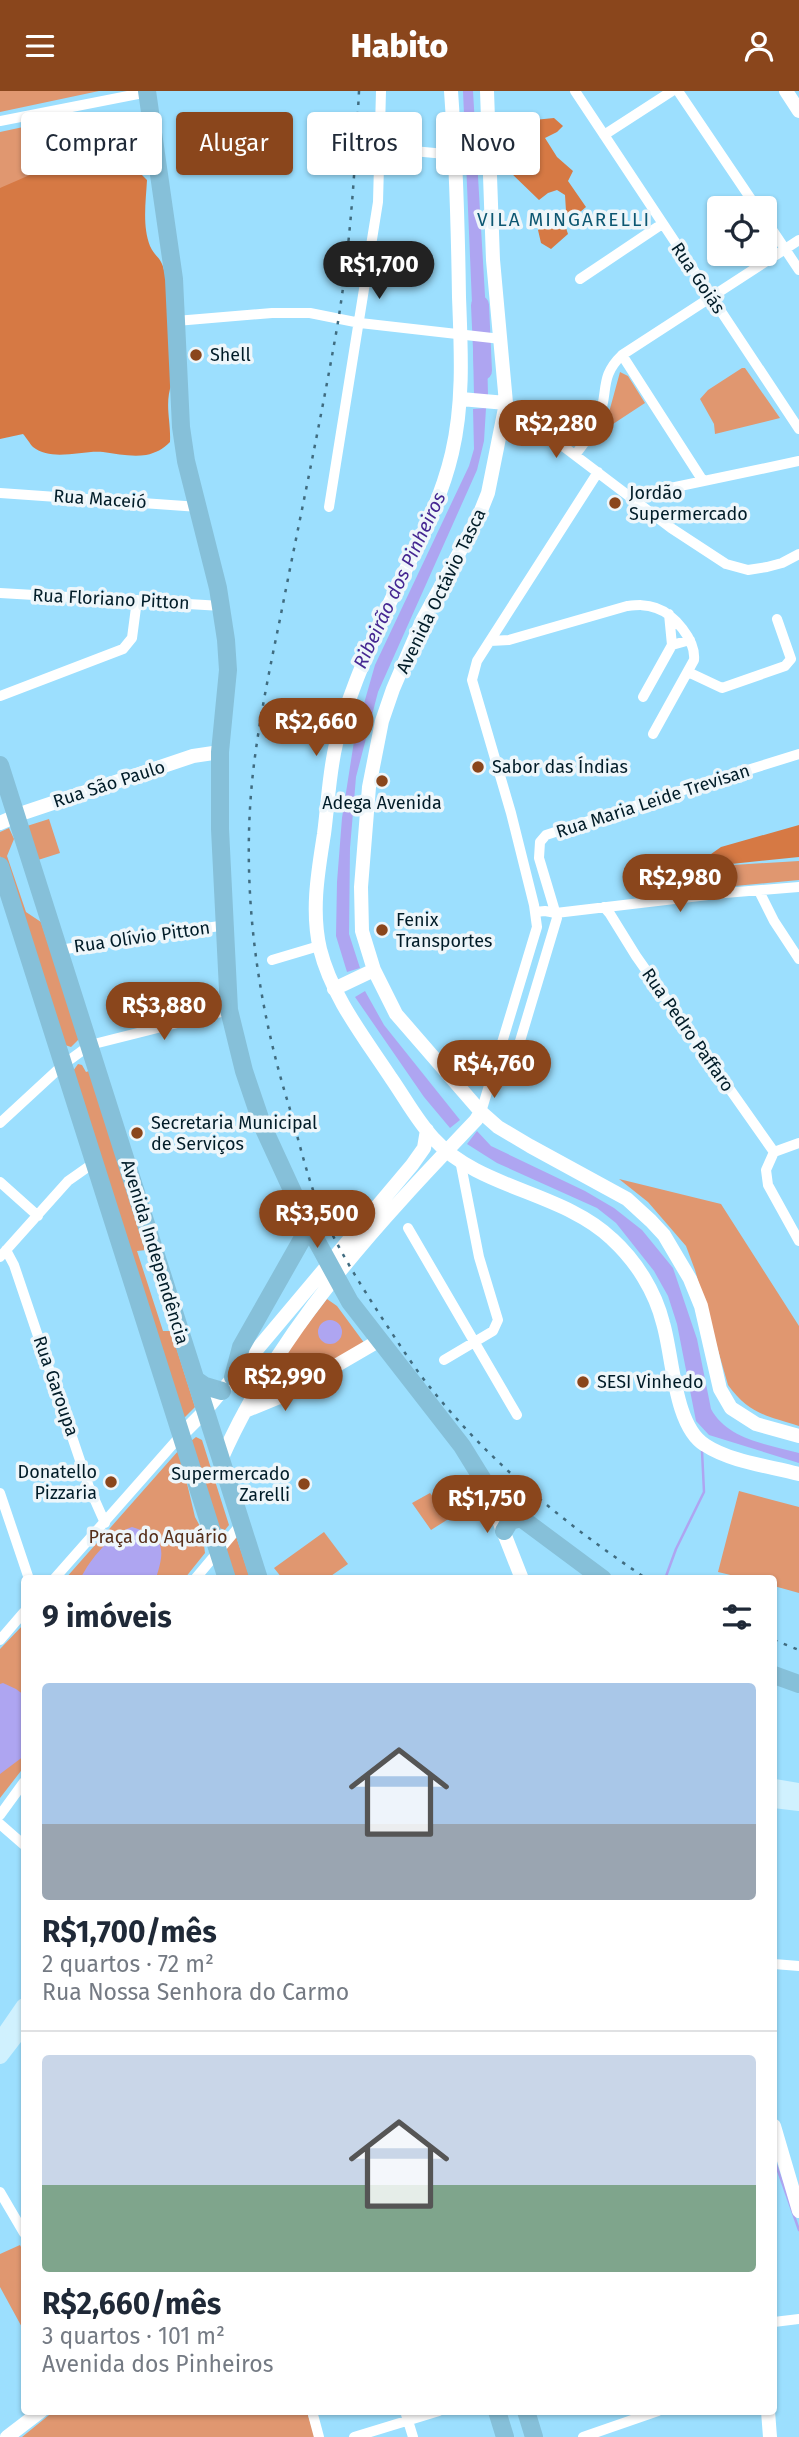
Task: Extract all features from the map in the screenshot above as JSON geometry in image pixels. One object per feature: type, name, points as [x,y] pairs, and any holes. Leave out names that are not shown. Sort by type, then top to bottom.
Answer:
[{"type":"main road","points":[[148,92],[174,279],[181,427],[186,460],[222,606],[228,670],[220,752],[220,818],[229,1010],[253,1099],[319,1248],[350,1302],[462,1446],[483,1480],[521,1517],[598,1575]]},
{"type":"main road","name":"Avenida Independência","points":[[0,765],[258,1575]]},
{"type":"main road","name":"Avenida Independência","points":[[0,866],[226,1575]]},
{"type":"main road","points":[[195,1380],[205,1386],[228,1384],[241,1347],[309,1227]]},
{"type":"main road","points":[[181,1434],[206,1436],[221,1460]]},
{"type":"main road","points":[[504,1531],[509,1521],[521,1517]]},
{"type":"main road","points":[[777,1676],[799,1684]]},
{"type":"main road","points":[[777,1787],[799,1791]]},
{"type":"main road","points":[[777,1800],[799,1803]]},
{"type":"main road","points":[[0,2041],[21,2011]]},
{"type":"main road","points":[[0,2056],[21,2029]]},
{"type":"main road","points":[[498,2415],[505,2437]]},
{"type":"main road","points":[[527,2415],[534,2437]]},
{"type":"street","points":[[381,91],[381,112]]},
{"type":"street","points":[[451,91],[453,112]]},
{"type":"street","name":"Avenida Octávio Tasca","points":[[487,91],[494,260],[493,338],[500,402],[488,493],[478,518],[423,619],[393,689],[374,753],[361,887],[361,921],[368,974],[396,1014],[467,1096],[479,1116],[627,1199],[651,1221],[674,1249],[695,1289],[707,1323],[720,1389],[731,1408],[756,1424],[799,1436]]},
{"type":"street","name":"Rua Goiás","points":[[575,91],[799,429]]},
{"type":"street","points":[[604,135],[672,91]]},
{"type":"street","points":[[678,91],[749,196]]},
{"type":"street","points":[[786,91],[799,111]]},
{"type":"street","points":[[0,121],[148,92]]},
{"type":"street","points":[[329,507],[379,202],[380,175]]},
{"type":"street","points":[[444,1360],[493,1331],[498,1320],[479,1257],[460,1160],[451,1147],[427,1130],[337,988],[319,946],[315,916],[335,746],[367,656],[444,484],[466,399],[457,175]]},
{"type":"street","points":[[580,279],[662,224]]},
{"type":"street","points":[[777,237],[799,270]]},
{"type":"street","points":[[575,455],[594,428],[601,413],[607,376],[611,366],[622,355],[799,240]]},
{"type":"street","points":[[176,321],[272,313],[310,313],[360,323],[493,338]]},
{"type":"street","points":[[622,355],[703,481]]},
{"type":"street","points":[[466,399],[500,402],[726,564],[748,570],[797,558]]},
{"type":"street","points":[[627,494],[661,490],[799,461]]},
{"type":"street","points":[[221,1460],[245,1411],[312,1305],[409,1190],[479,1116],[536,935],[535,912],[511,813],[472,680],[477,661],[598,472]]},
{"type":"street","points":[[645,508],[661,490]]},
{"type":"street","name":"Rua Maceió","points":[[0,493],[199,506]]},
{"type":"street","name":"Rua Floriano Pitton","points":[[0,593],[222,606]]},
{"type":"street","points":[[0,696],[123,649],[132,638],[137,600]]},
{"type":"street","points":[[491,641],[518,638],[627,606],[642,605],[669,614],[690,640],[694,654],[688,672],[653,734]]},
{"type":"street","points":[[643,697],[672,645],[669,614]]},
{"type":"street","points":[[688,672],[722,688],[785,666],[791,659],[777,619]]},
{"type":"street","points":[[499,627],[518,638]]},
{"type":"street","points":[[672,645],[690,640]]},
{"type":"street","name":"Rua São Paulo","points":[[0,823],[193,756],[220,752]]},
{"type":"street","name":"Rua Maria Leide Trevisan","points":[[556,913],[539,858],[540,842],[546,835],[799,754]]},
{"type":"street","points":[[535,912],[556,913],[799,887]]},
{"type":"street","points":[[760,891],[774,921],[799,959]]},
{"type":"street","name":"Rua Pedro Paffaro","points":[[604,907],[774,1152]]},
{"type":"street","points":[[511,1071],[554,930],[556,913]]},
{"type":"street","name":"Rua Olívio Pitton","points":[[59,950],[226,925]]},
{"type":"street","points":[[272,960],[319,946]]},
{"type":"street","points":[[337,988],[368,974]]},
{"type":"street","points":[[0,1123],[64,1064],[90,1045],[229,1010]]},
{"type":"street","points":[[467,1096],[479,1092],[491,1083]]},
{"type":"street","points":[[58,1575],[181,1434],[205,1411],[420,1155],[427,1130]]},
{"type":"street","points":[[799,1143],[774,1152],[766,1170],[768,1185],[799,1241]]},
{"type":"street","points":[[460,1160],[592,1223],[612,1238],[634,1263],[652,1293],[663,1319],[683,1413],[702,1443],[799,1475]]},
{"type":"street","points":[[3,1254],[68,1181],[95,1162]]},
{"type":"street","points":[[0,1182],[38,1216]]},
{"type":"street","points":[[408,1228],[517,1415]]},
{"type":"street","name":"Rua Garoupa","points":[[3,1254],[14,1265],[89,1487],[105,1523]]},
{"type":"street","points":[[245,1411],[289,1393],[380,1340]]},
{"type":"street","points":[[275,1360],[284,1377],[306,1381]]},
{"type":"street","points":[[483,1480],[520,1575]]},
{"type":"street","points":[[0,1493],[3,1513],[27,1575]]},
{"type":"street","points":[[198,1575],[242,1523]]},
{"type":"street","points":[[0,1640],[21,1616]]},
{"type":"street","points":[[0,1815],[21,1785]]},
{"type":"street","points":[[0,1824],[21,1842]]},
{"type":"street","points":[[777,1964],[799,1966]]},
{"type":"street","points":[[777,2136],[799,2211]]},
{"type":"street","points":[[0,2192],[21,2228]]},
{"type":"street","points":[[777,2322],[799,2319]]},
{"type":"street","points":[[7,2437],[36,2415]]},
{"type":"street","points":[[313,2415],[319,2437]]},
{"type":"street","points":[[583,2437],[646,2415]]},
{"type":"street","points":[[768,2415],[770,2437]]},
{"type":"street","points":[[354,2437],[407,2416],[413,2437]]},
{"type":"green space","points":[[0,91],[99,91],[0,112]]},
{"type":"green space","points":[[21,127],[21,175],[103,175],[111,228],[0,234],[0,132]]},
{"type":"green space","points":[[745,368],[780,418],[715,434],[714,424],[700,399],[708,390]]},
{"type":"green space","points":[[620,372],[628,376],[645,403],[613,424],[608,416]]},
{"type":"green space","points":[[49,819],[60,853],[38,860],[27,826]]},
{"type":"green space","points":[[9,828],[14,839],[7,856],[26,912],[41,922],[78,1035],[78,1040],[71,1047],[62,1044],[0,856],[0,832]]},
{"type":"green space","points":[[799,861],[799,880],[713,888],[708,864],[733,865]]},
{"type":"green space","points":[[78,1064],[82,1065],[86,1072],[89,1071],[146,1250],[137,1251],[163,1331],[171,1331],[195,1407],[181,1421],[73,1071]]},
{"type":"green space","points":[[619,1179],[721,1204],[799,1326],[799,1426],[751,1408],[728,1385],[686,1246],[648,1202]]},
{"type":"green space","points":[[327,1299],[337,1306],[365,1344],[310,1372],[289,1377],[281,1359]]},
{"type":"green space","points":[[196,1437],[202,1440],[229,1525],[225,1530],[219,1528],[191,1441]]},
{"type":"green space","name":"Praça do Aquário","points":[[179,1450],[195,1517],[202,1530],[205,1553],[187,1575],[69,1575]]},
{"type":"green space","points":[[739,1491],[799,1507],[799,1593],[777,1587],[777,1575],[730,1575],[718,1572]]},
{"type":"green space","points":[[430,1493],[450,1518],[431,1530],[412,1503]]},
{"type":"green space","points":[[324,1532],[348,1564],[332,1575],[280,1575],[274,1568]]},
{"type":"green space","points":[[236,1536],[249,1575],[230,1575],[222,1551]]},
{"type":"green space","points":[[21,1627],[21,1771],[0,1798],[0,1649]]},
{"type":"green space","points":[[20,2245],[21,2247],[21,2326],[0,2287],[0,2254]]},
{"type":"green space","points":[[49,2415],[308,2415],[315,2437],[22,2437]]},
{"type":"shaded area","points":[[463,91],[473,91],[474,112],[464,112]]},
{"type":"shaded area","points":[[554,118],[563,126],[545,138],[557,157],[573,171],[568,181],[586,207],[565,225],[568,234],[551,249],[541,243],[538,230],[566,211],[565,195],[557,190],[539,200],[513,175],[540,175],[540,119]]},
{"type":"shaded area","points":[[30,175],[142,175],[147,180],[146,230],[152,250],[162,263],[165,274],[169,276],[172,382],[168,405],[170,442],[159,450],[146,455],[95,452],[58,455],[33,447],[23,434],[0,439],[0,188]]},
{"type":"shaded area","points":[[467,175],[478,175],[487,330],[473,327]]},
{"type":"shaded area","points":[[473,348],[487,350],[488,396],[474,396]]},
{"type":"shaded area","points":[[486,408],[484,441],[477,470],[378,692],[356,777],[350,848],[349,934],[360,968],[347,972],[336,936],[337,882],[342,818],[355,735],[375,665],[469,466],[474,449],[473,409]]},
{"type":"shaded area","points":[[799,825],[799,857],[731,864],[704,859],[721,847]]},
{"type":"shaded area","points":[[365,991],[384,1025],[460,1120],[450,1128],[424,1097],[355,997]]},
{"type":"shaded area","points":[[477,1131],[491,1146],[585,1191],[614,1208],[642,1230],[673,1268],[697,1339],[711,1409],[727,1428],[738,1434],[799,1453],[799,1463],[709,1435],[696,1421],[677,1324],[668,1296],[654,1271],[616,1223],[597,1208],[497,1163],[467,1144]]},
{"type":"shaded area","points":[[330,1320],[339,1323],[342,1332],[339,1341],[330,1344],[321,1341],[318,1332],[321,1323]]},
{"type":"shaded area","points":[[132,1527],[156,1539],[161,1551],[157,1575],[83,1575],[102,1548],[124,1530]]},
{"type":"shaded area","points":[[0,1684],[21,1693],[21,1758],[0,1774]]},
{"type":"waterway","name":"Ribeirão dos Pinheiros","points":[[480,305],[483,371]]},
{"type":"waterway","points":[[666,1575],[704,1492],[702,1451]]},
{"type":"waterway","points":[[777,2168],[799,2230]]},
{"type":"railway","points":[[359,91],[354,180],[342,299],[269,673],[254,764],[249,850],[250,893],[259,980],[277,1065],[314,1193],[335,1240],[380,1315],[422,1377],[498,1461],[555,1512],[641,1575]]},
{"type":"railway","points":[[777,1641],[799,1650]]},
{"type":"place","name":"Shell","points":[[196,355]]},
{"type":"place","name":"Jordão Supermercado","points":[[615,503]]},
{"type":"place","name":"Sabor das Índias","points":[[478,767]]},
{"type":"place","name":"Adega Avenida","points":[[382,781]]},
{"type":"place","name":"Fenix Transportes","points":[[382,930]]},
{"type":"place","name":"Secretaria Municipal de Serviços","points":[[137,1133]]},
{"type":"place","name":"SESI Vinhedo","points":[[583,1382]]},
{"type":"place","name":"Donatello Pizzaria","points":[[111,1482]]},
{"type":"place","name":"Supermercado Zarelli","points":[[304,1484]]},
{"type":"district","name":"VILA MINGARELLI","points":[[564,219]]}]
